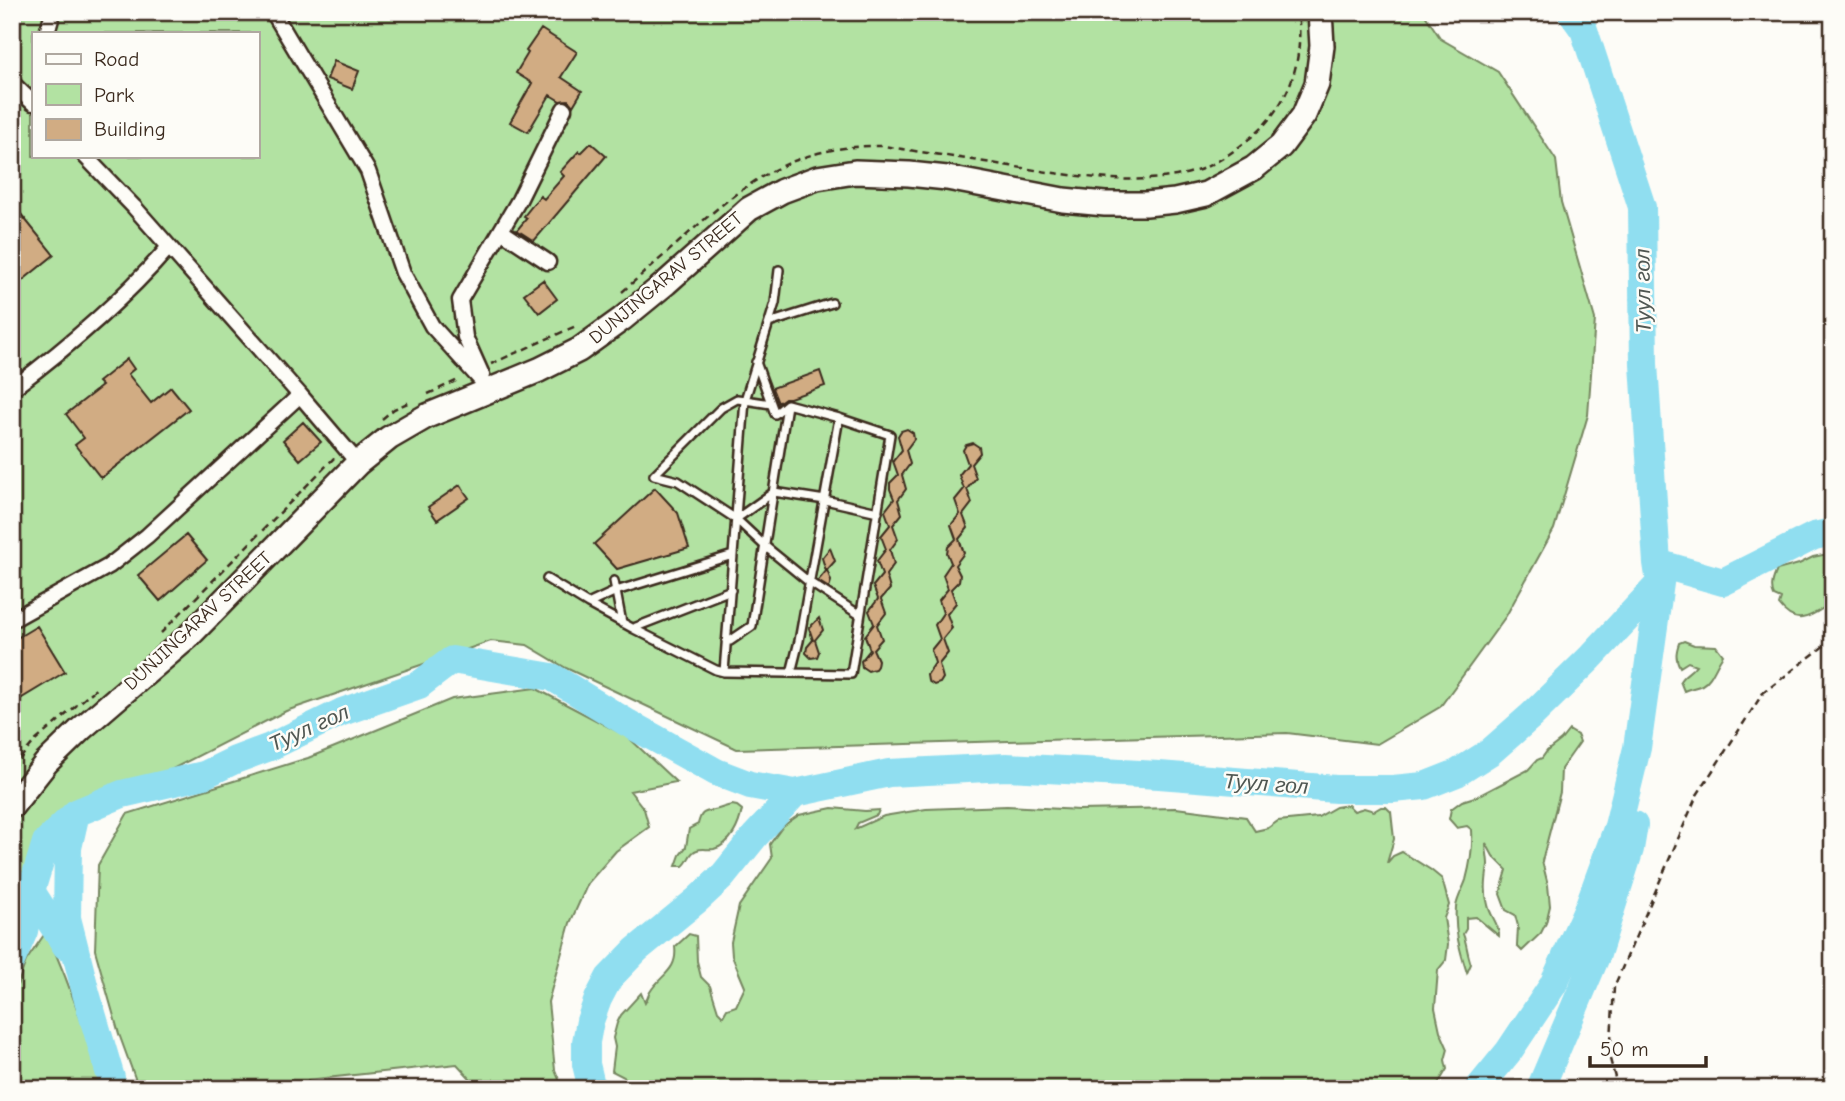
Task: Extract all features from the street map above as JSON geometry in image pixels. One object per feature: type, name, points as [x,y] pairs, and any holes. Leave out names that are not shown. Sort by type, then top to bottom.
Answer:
[{"type":"main road","name":"DUNJINGARAV STREET","points":[[12,806],[46,763],[81,729],[188,637],[352,455],[427,416],[480,377],[539,370],[579,350],[649,298],[749,209],[782,191],[817,178],[855,172],[947,178],[1063,200],[1105,204],[1146,204],[1206,194],[1263,161],[1281,146],[1304,116],[1317,84],[1322,46],[1320,12]]},
{"type":"street","points":[[47,32],[53,12]]},
{"type":"street","points":[[273,12],[368,171],[403,273],[426,316],[432,326],[480,377]]},
{"type":"street","points":[[12,83],[32,97]]},
{"type":"street","points":[[480,377],[464,337],[460,300],[519,200],[564,109]]},
{"type":"street","points":[[87,158],[352,455]]},
{"type":"street","points":[[501,231],[548,262]]},
{"type":"street","points":[[12,389],[86,329],[156,263],[169,247]]},
{"type":"street","points":[[12,620],[109,566],[147,536],[300,396]]},
{"type":"lane","points":[[724,672],[745,400],[775,303],[779,270]]},
{"type":"lane","points":[[769,323],[832,303]]},
{"type":"lane","points":[[756,362],[775,414],[788,404]]},
{"type":"lane","points":[[771,404],[737,399],[721,408],[654,475],[678,481],[736,519],[809,582],[860,615]]},
{"type":"lane","points":[[547,579],[622,623],[716,670],[851,674],[890,435],[788,404]]},
{"type":"lane","points":[[726,640],[752,626],[788,404]]},
{"type":"lane","points":[[791,673],[839,418]]},
{"type":"lane","points":[[736,519],[774,492],[878,512]]},
{"type":"lane","points":[[589,604],[616,591],[733,555]]},
{"type":"lane","points":[[614,582],[622,623]]},
{"type":"lane","points":[[634,629],[731,590]]},
{"type":"path","points":[[617,298],[703,220],[752,181],[794,160],[830,150],[884,146],[1083,178],[1157,178],[1200,170],[1236,149],[1253,135],[1282,101],[1292,82],[1299,54],[1301,37],[1298,12]]},
{"type":"path","points":[[428,394],[480,377],[584,323]]},
{"type":"path","points":[[375,425],[394,410],[416,399]]},
{"type":"path","points":[[153,641],[300,491],[352,455]]},
{"type":"path","points":[[1618,1089],[1610,1059],[1614,988],[1696,795],[1763,693],[1833,639]]},
{"type":"path","points":[[12,768],[34,742],[98,687]]},
{"type":"green space","points":[[12,12],[1423,12],[1441,39],[1498,72],[1556,160],[1561,202],[1595,319],[1588,415],[1554,529],[1506,616],[1440,707],[1377,744],[1287,733],[737,749],[566,668],[527,645],[491,641],[286,711],[39,837],[12,897]]},
{"type":"green space","points":[[1833,546],[1833,602],[1806,617],[1793,617],[1786,613],[1779,605],[1781,599],[1773,593],[1772,583],[1777,570],[1828,554],[1829,548]]},
{"type":"green space","points":[[1684,641],[1694,645],[1716,646],[1723,655],[1705,683],[1684,691],[1680,681],[1696,665],[1688,662],[1680,667],[1677,661],[1679,643]]},
{"type":"green space","points":[[535,688],[628,737],[676,782],[630,791],[644,809],[649,827],[616,851],[588,883],[570,923],[548,1002],[555,1070],[563,1089],[480,1089],[457,1064],[308,1080],[308,1089],[139,1089],[119,1034],[95,950],[98,865],[127,814],[308,758],[452,699]]},
{"type":"green space","points":[[1569,730],[1577,735],[1580,742],[1561,769],[1560,792],[1542,861],[1550,906],[1546,923],[1541,933],[1522,951],[1517,946],[1518,926],[1515,915],[1506,910],[1500,894],[1507,870],[1493,856],[1486,843],[1486,895],[1499,936],[1476,917],[1466,918],[1463,934],[1471,964],[1467,973],[1458,940],[1456,916],[1457,904],[1469,868],[1472,830],[1467,826],[1457,828],[1449,819],[1451,809],[1462,801],[1478,796],[1528,770]]},
{"type":"green space","points":[[732,805],[742,810],[730,839],[714,849],[694,851],[683,866],[676,866],[686,847],[689,829],[698,824],[701,815]]},
{"type":"green space","points":[[1348,805],[1354,811],[1364,808],[1374,811],[1386,807],[1391,812],[1394,839],[1387,863],[1402,852],[1442,879],[1449,905],[1444,918],[1448,944],[1446,960],[1438,970],[1435,1008],[1440,1031],[1448,1049],[1445,1060],[1447,1069],[1435,1089],[633,1089],[624,1077],[612,1071],[615,1047],[613,1038],[621,1015],[641,993],[645,1003],[654,986],[674,962],[675,947],[689,934],[696,936],[701,977],[710,986],[718,1011],[723,1016],[727,1009],[736,1006],[745,987],[732,956],[731,942],[739,906],[772,858],[770,844],[783,826],[799,815],[832,808],[879,810],[877,815],[858,823],[855,829],[884,816],[926,809],[1007,806],[1079,810],[1176,808],[1246,817],[1255,831],[1268,828],[1278,821],[1318,817],[1336,807]]},
{"type":"green space","points":[[46,932],[77,1009],[102,1089],[12,1089],[12,950],[18,983],[26,961]]},
{"type":"building","points":[[541,29],[577,52],[561,77],[582,91],[573,106],[568,100],[560,101],[550,95],[528,132],[510,122],[532,83],[516,73],[528,53],[526,51]]},
{"type":"building","points":[[334,61],[359,71],[352,89],[327,79]]},
{"type":"building","points":[[591,143],[606,156],[534,241],[517,230],[540,196],[544,199],[564,176],[560,172],[579,151],[581,153]]},
{"type":"building","points":[[12,203],[54,255],[12,289]]},
{"type":"building","points":[[543,280],[557,299],[539,313],[524,294]]},
{"type":"building","points":[[127,359],[134,369],[128,374],[151,403],[171,387],[189,409],[101,478],[75,445],[84,438],[66,414],[102,386],[98,382]]},
{"type":"building","points":[[820,371],[825,386],[785,398],[778,403],[772,388]]},
{"type":"building","points":[[303,422],[321,442],[300,460],[283,440]]},
{"type":"building","points":[[907,429],[913,433],[914,439],[906,450],[910,464],[902,475],[906,489],[898,500],[902,514],[893,525],[898,539],[890,550],[894,564],[886,575],[890,589],[881,599],[886,613],[877,625],[882,639],[873,649],[878,660],[877,666],[868,671],[862,667],[861,661],[870,650],[865,636],[874,624],[869,611],[878,599],[873,586],[882,575],[877,561],[886,549],[881,536],[890,525],[885,511],[894,499],[890,483],[898,475],[893,461],[902,450],[898,436],[901,431]]},
{"type":"building","points":[[973,443],[979,447],[980,453],[971,464],[976,478],[967,489],[972,503],[963,515],[968,528],[959,539],[964,553],[955,565],[960,575],[959,581],[951,589],[956,603],[947,614],[952,628],[943,639],[948,653],[939,664],[943,678],[940,683],[934,685],[928,681],[927,675],[935,663],[931,650],[940,639],[935,625],[943,613],[939,600],[948,589],[943,575],[951,563],[948,547],[956,539],[951,525],[960,514],[955,500],[964,489],[959,475],[968,464],[963,450],[966,445]]},
{"type":"building","points":[[460,485],[469,498],[437,520],[428,507]]},
{"type":"building","points":[[655,488],[678,513],[689,548],[617,569],[594,544]]},
{"type":"building","points":[[186,535],[207,560],[160,601],[138,575]]},
{"type":"building","points":[[830,548],[835,561],[827,570],[831,581],[829,588],[818,581],[826,571],[822,558]]},
{"type":"building","points":[[819,618],[823,630],[815,640],[819,652],[817,657],[811,658],[806,653],[813,640],[809,628]]},
{"type":"building","points":[[37,626],[65,672],[12,704],[12,641]]},
{"type":"waterway","name":"Туул гол","points":[[1478,1089],[1509,1051],[1553,985],[1589,905],[1618,826],[1637,748],[1660,583],[1644,364],[1642,207],[1584,30],[1571,12]]},
{"type":"waterway","points":[[1660,579],[1657,563],[1723,582],[1814,536],[1833,532]]},
{"type":"waterway","name":"Туул гол","points":[[592,1089],[586,1064],[586,1042],[590,1021],[609,978],[636,950],[722,877],[795,793],[889,773],[1006,767],[1159,775],[1336,789],[1424,786],[1457,773],[1490,752],[1590,658],[1660,583]]},
{"type":"waterway","name":"Туул гол","points":[[112,1089],[67,918],[68,848],[76,813],[122,794],[204,775],[342,712],[419,685],[452,660],[552,677],[716,772],[750,785],[795,793]]},
{"type":"waterway","points":[[66,946],[31,891],[46,842],[76,813]]},
{"type":"waterway","points":[[1540,1089],[1597,954],[1630,849],[1634,825]]},
{"type":"waterway","points":[[12,959],[24,931],[31,891]]}]
